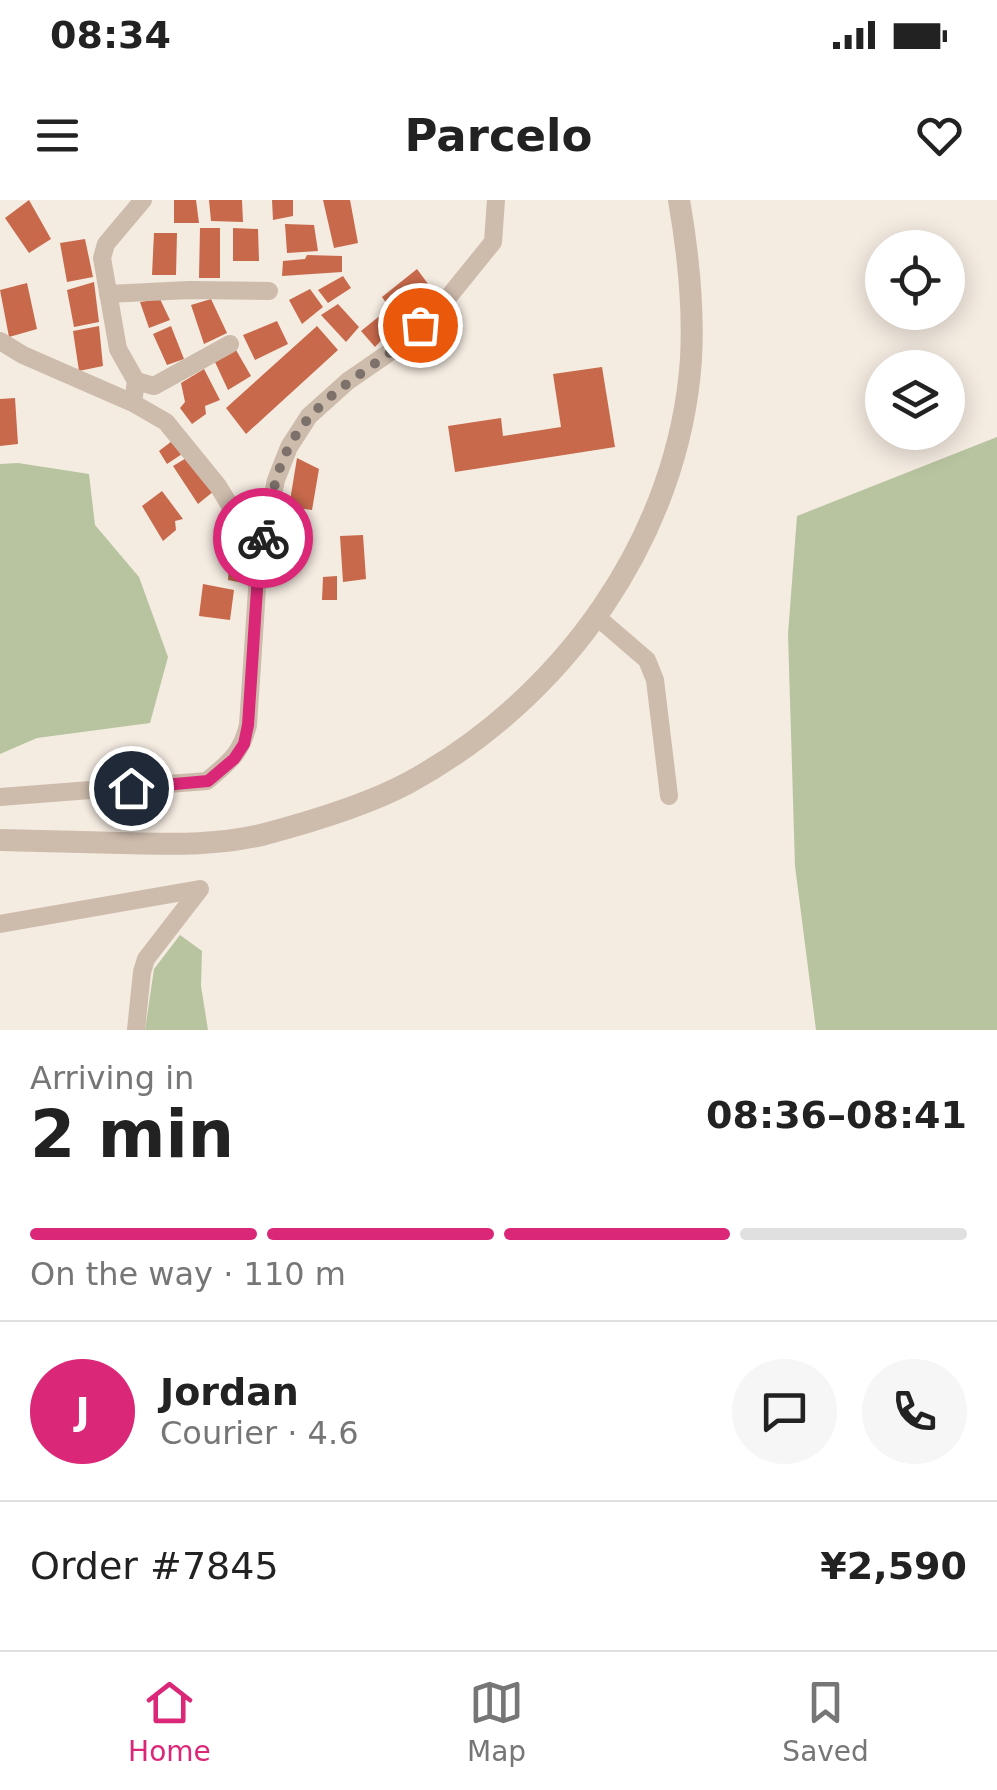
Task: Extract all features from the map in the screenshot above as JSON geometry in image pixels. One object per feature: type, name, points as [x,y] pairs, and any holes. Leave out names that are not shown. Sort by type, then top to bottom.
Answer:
[{"type":"street","points":[[133,403],[136,380],[118,349],[102,258],[106,244],[142,200]]},
{"type":"street","points":[[0,797],[208,781],[234,759],[244,744],[248,725],[259,559],[276,480],[289,447],[309,416],[348,381],[393,350],[446,300],[493,242],[496,200]]},
{"type":"street","points":[[0,854],[1,840],[186,844],[263,834],[327,816],[406,784],[468,746],[529,696],[597,617],[634,555],[662,493],[681,428],[690,360],[691,286],[679,200]]},
{"type":"street","points":[[108,294],[269,290]]},
{"type":"street","points":[[0,342],[166,422],[218,486],[259,559]]},
{"type":"street","points":[[136,380],[154,386],[230,344]]},
{"type":"street","points":[[597,617],[647,660],[655,680],[669,796]]},
{"type":"street","points":[[0,924],[200,889],[146,959],[136,1030]]},
{"type":"green space","points":[[997,437],[997,1030],[816,1030],[795,866],[788,634],[797,516]]},
{"type":"green space","points":[[18,463],[89,474],[95,525],[139,577],[168,657],[150,723],[37,738],[0,754],[0,464]]},
{"type":"green space","points":[[180,935],[202,951],[201,986],[208,1030],[145,1030],[154,969]]},
{"type":"building","points":[[29,200],[51,239],[29,253],[5,218]]},
{"type":"building","points":[[174,200],[196,200],[199,223],[174,223]]},
{"type":"building","points":[[209,200],[242,200],[243,222],[211,221]]},
{"type":"building","points":[[272,200],[293,200],[293,216],[273,220]]},
{"type":"building","points":[[323,200],[350,200],[358,243],[334,248]]},
{"type":"building","points":[[285,224],[314,225],[318,251],[287,253]]},
{"type":"building","points":[[200,228],[220,228],[220,278],[199,278]]},
{"type":"building","points":[[233,228],[258,229],[259,261],[233,261]]},
{"type":"building","points":[[154,233],[177,233],[176,275],[152,275]]},
{"type":"building","points":[[85,239],[93,277],[67,282],[60,243]]},
{"type":"building","points":[[307,255],[342,256],[342,272],[282,276],[283,261],[305,259]]},
{"type":"building","points":[[417,269],[434,292],[398,320],[382,297]]},
{"type":"building","points":[[343,276],[351,288],[328,303],[318,290]]},
{"type":"building","points":[[94,282],[99,322],[74,327],[67,290]]},
{"type":"building","points":[[27,283],[37,329],[9,337],[0,290]]},
{"type":"building","points":[[310,289],[323,307],[302,324],[289,300]]},
{"type":"building","points":[[160,299],[170,320],[149,328],[140,302]]},
{"type":"building","points":[[211,299],[227,333],[204,344],[191,305]]},
{"type":"building","points":[[338,304],[359,327],[346,342],[321,315]]},
{"type":"building","points":[[382,314],[394,327],[375,347],[361,331]]},
{"type":"building","points":[[277,321],[288,344],[255,360],[243,335]]},
{"type":"building","points":[[99,326],[103,366],[79,371],[73,331]]},
{"type":"building","points":[[171,326],[184,359],[167,365],[153,334]]},
{"type":"building","points":[[317,326],[338,350],[246,434],[226,408]]},
{"type":"building","points":[[236,350],[251,376],[228,390],[215,362]]},
{"type":"building","points":[[602,367],[615,447],[455,472],[448,426],[501,418],[503,436],[561,427],[553,374]]},
{"type":"building","points":[[204,369],[220,400],[205,406],[206,414],[192,424],[180,408],[185,402],[181,383]]},
{"type":"building","points":[[15,398],[18,444],[0,446],[0,399]]},
{"type":"building","points":[[172,441],[182,454],[167,464],[159,451]]},
{"type":"building","points":[[188,457],[214,491],[198,504],[173,466]]},
{"type":"building","points":[[297,458],[319,469],[312,510],[289,507]]},
{"type":"building","points":[[162,491],[183,519],[175,521],[176,530],[163,541],[142,506]]},
{"type":"building","points":[[363,535],[366,579],[343,582],[340,536]]},
{"type":"building","points":[[231,537],[246,538],[244,552],[251,555],[248,584],[228,580]]},
{"type":"building","points":[[337,576],[337,600],[322,600],[323,577]]},
{"type":"building","points":[[203,584],[234,590],[230,620],[199,616]]},
{"type":"way so far","points":[[263,538],[276,480],[289,447],[309,416],[420,325]]},
{"type":"route","points":[[131,788],[208,781],[234,759],[244,744],[263,538]]}]
